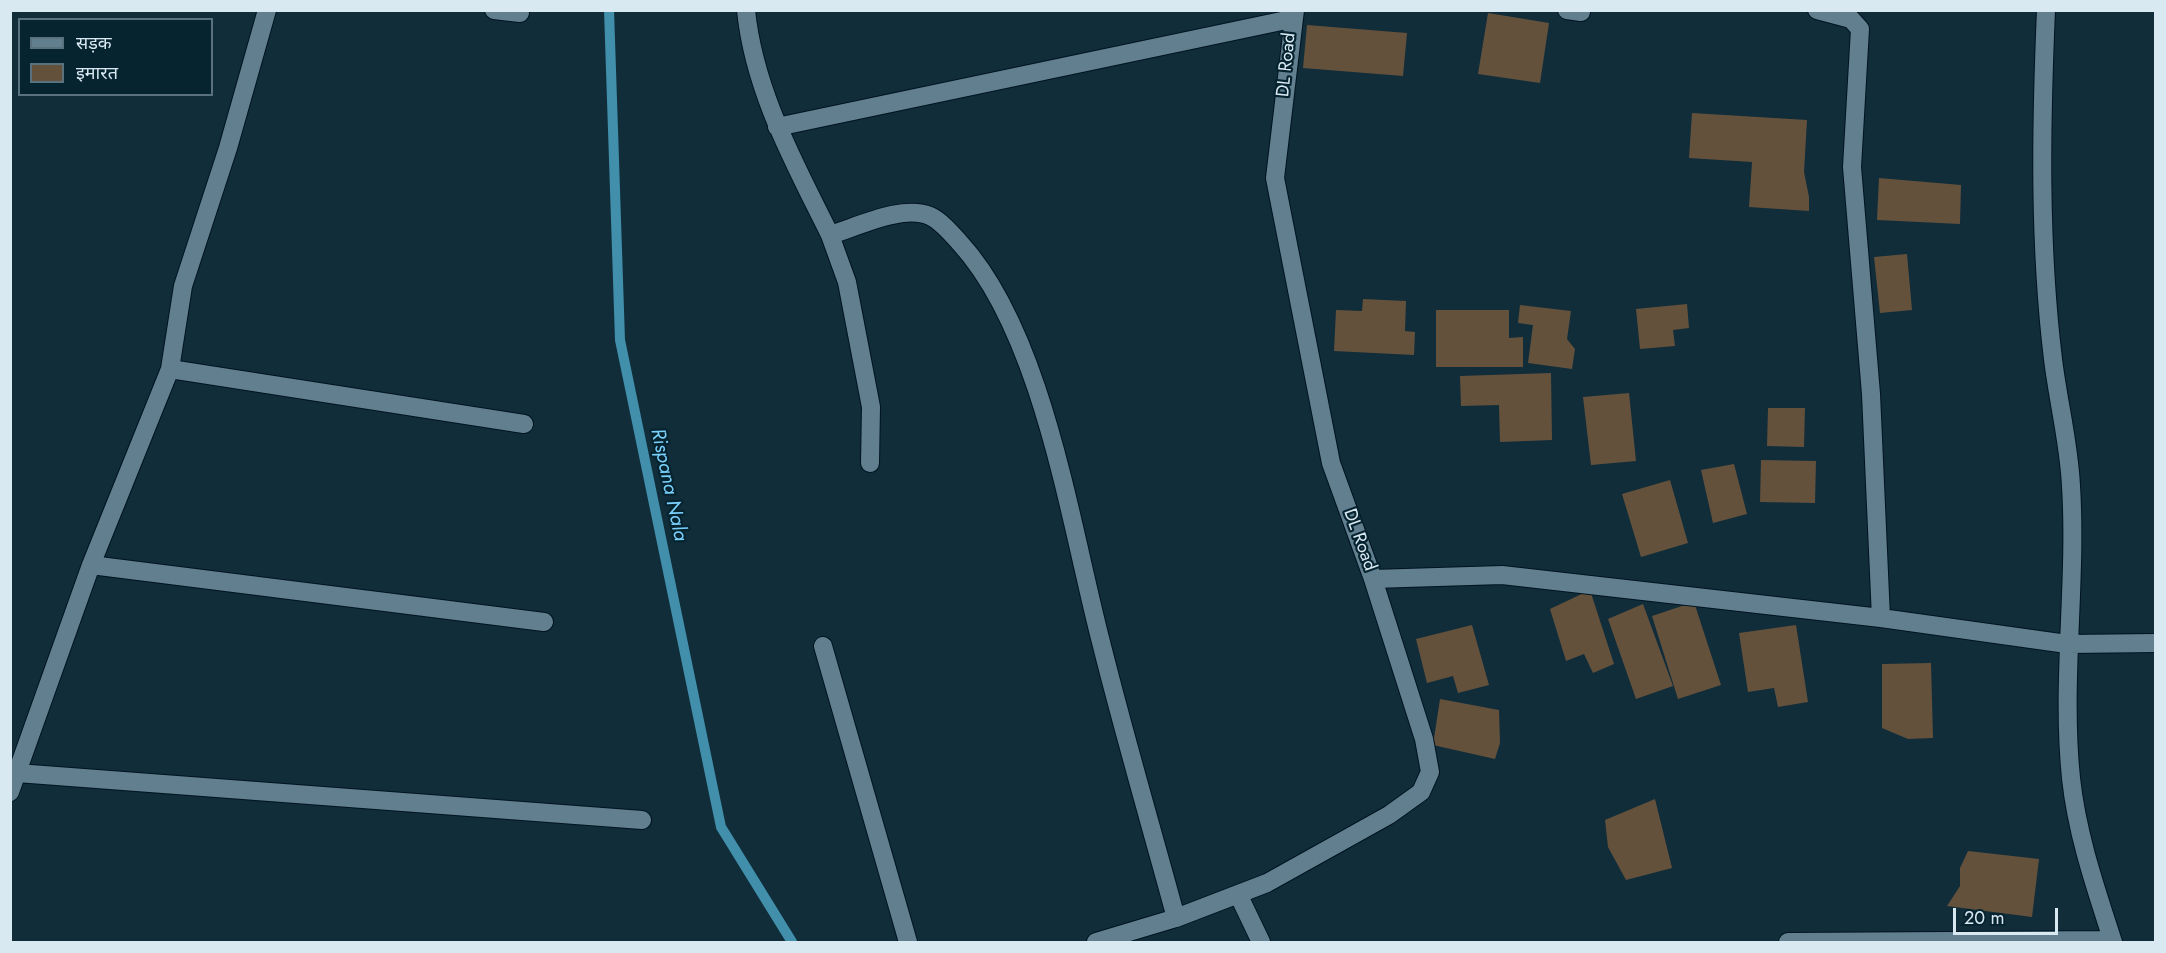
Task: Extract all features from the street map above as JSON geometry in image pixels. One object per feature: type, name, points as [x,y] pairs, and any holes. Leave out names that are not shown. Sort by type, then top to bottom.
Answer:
[{"type":"street","points":[[10,792],[91,565],[170,369],[183,286],[228,148],[267,10]]},
{"type":"street","points":[[494,10],[520,14]]},
{"type":"street","points":[[746,10],[762,84],[777,127],[830,235],[847,282],[871,407],[870,463]]},
{"type":"street","points":[[1817,10],[1851,19],[1860,29],[1852,167],[1871,394],[1881,618]]},
{"type":"street","points":[[1788,942],[2113,941],[2086,854],[2071,777],[2067,644],[2073,534],[2071,484],[2053,359],[2044,245],[2041,127],[2046,10]]},
{"type":"street","points":[[777,127],[1293,15]]},
{"type":"street","name":"DL Road","points":[[1096,942],[1176,918],[1267,883],[1389,815],[1420,792],[1430,772],[1424,738],[1373,579],[1331,463],[1275,178],[1293,15]]},
{"type":"street","points":[[830,235],[908,211],[931,216],[953,235],[980,264],[1006,310],[1046,423],[1101,642],[1176,918]]},
{"type":"street","points":[[170,369],[524,424]]},
{"type":"street","points":[[91,565],[544,622]]},
{"type":"street","points":[[1373,579],[1502,575],[1881,618],[2067,644],[2156,644]]},
{"type":"street","points":[[823,646],[908,942]]},
{"type":"street","points":[[17,773],[642,820]]},
{"type":"street","points":[[1238,894],[1261,942]]},
{"type":"building","points":[[1488,13],[1549,23],[1540,83],[1478,74]]},
{"type":"building","points":[[1307,25],[1407,33],[1403,76],[1303,68]]},
{"type":"building","points":[[1692,113],[1807,120],[1804,172],[1809,211],[1749,207],[1752,162],[1689,158]]},
{"type":"building","points":[[1879,178],[1961,185],[1960,224],[1877,220]]},
{"type":"building","points":[[1907,254],[1912,310],[1880,313],[1874,257]]},
{"type":"building","points":[[1363,299],[1406,301],[1405,331],[1415,332],[1414,355],[1334,351],[1336,310],[1362,311]]},
{"type":"building","points":[[1687,304],[1689,328],[1673,330],[1675,346],[1640,349],[1636,309]]},
{"type":"building","points":[[1520,305],[1571,311],[1567,339],[1575,349],[1572,369],[1528,363],[1533,325],[1518,323]]},
{"type":"building","points":[[1436,310],[1509,310],[1509,338],[1523,337],[1523,367],[1436,367]]},
{"type":"building","points":[[1551,373],[1552,440],[1500,442],[1499,405],[1461,406],[1460,376]]},
{"type":"building","points":[[1629,393],[1636,461],[1591,465],[1583,397]]},
{"type":"building","points":[[1768,408],[1805,408],[1804,447],[1767,446]]},
{"type":"building","points":[[1761,460],[1816,461],[1815,503],[1760,502]]},
{"type":"building","points":[[1734,464],[1747,514],[1713,523],[1701,470]]},
{"type":"building","points":[[1670,480],[1688,543],[1641,557],[1622,494]]},
{"type":"building","points":[[1590,590],[1614,664],[1593,673],[1584,654],[1566,661],[1550,609]]},
{"type":"building","points":[[1694,602],[1721,685],[1678,699],[1652,616]]},
{"type":"building","points":[[1643,604],[1673,686],[1636,699],[1608,619]]},
{"type":"building","points":[[1472,625],[1489,685],[1458,693],[1453,676],[1427,683],[1416,639]]},
{"type":"building","points":[[1796,625],[1808,702],[1778,707],[1774,688],[1748,692],[1739,633]]},
{"type":"building","points":[[1931,663],[1933,738],[1908,739],[1882,728],[1882,664]]},
{"type":"building","points":[[1440,699],[1499,710],[1500,743],[1495,759],[1433,745]]},
{"type":"building","points":[[1655,799],[1672,868],[1626,880],[1608,847],[1605,820]]},
{"type":"building","points":[[1968,851],[2039,859],[2032,917],[1947,906],[1960,886],[1960,868]]},
{"type":"waterway","name":"Rispana Nala","points":[[609,10],[620,340],[721,827],[792,942]]}]
